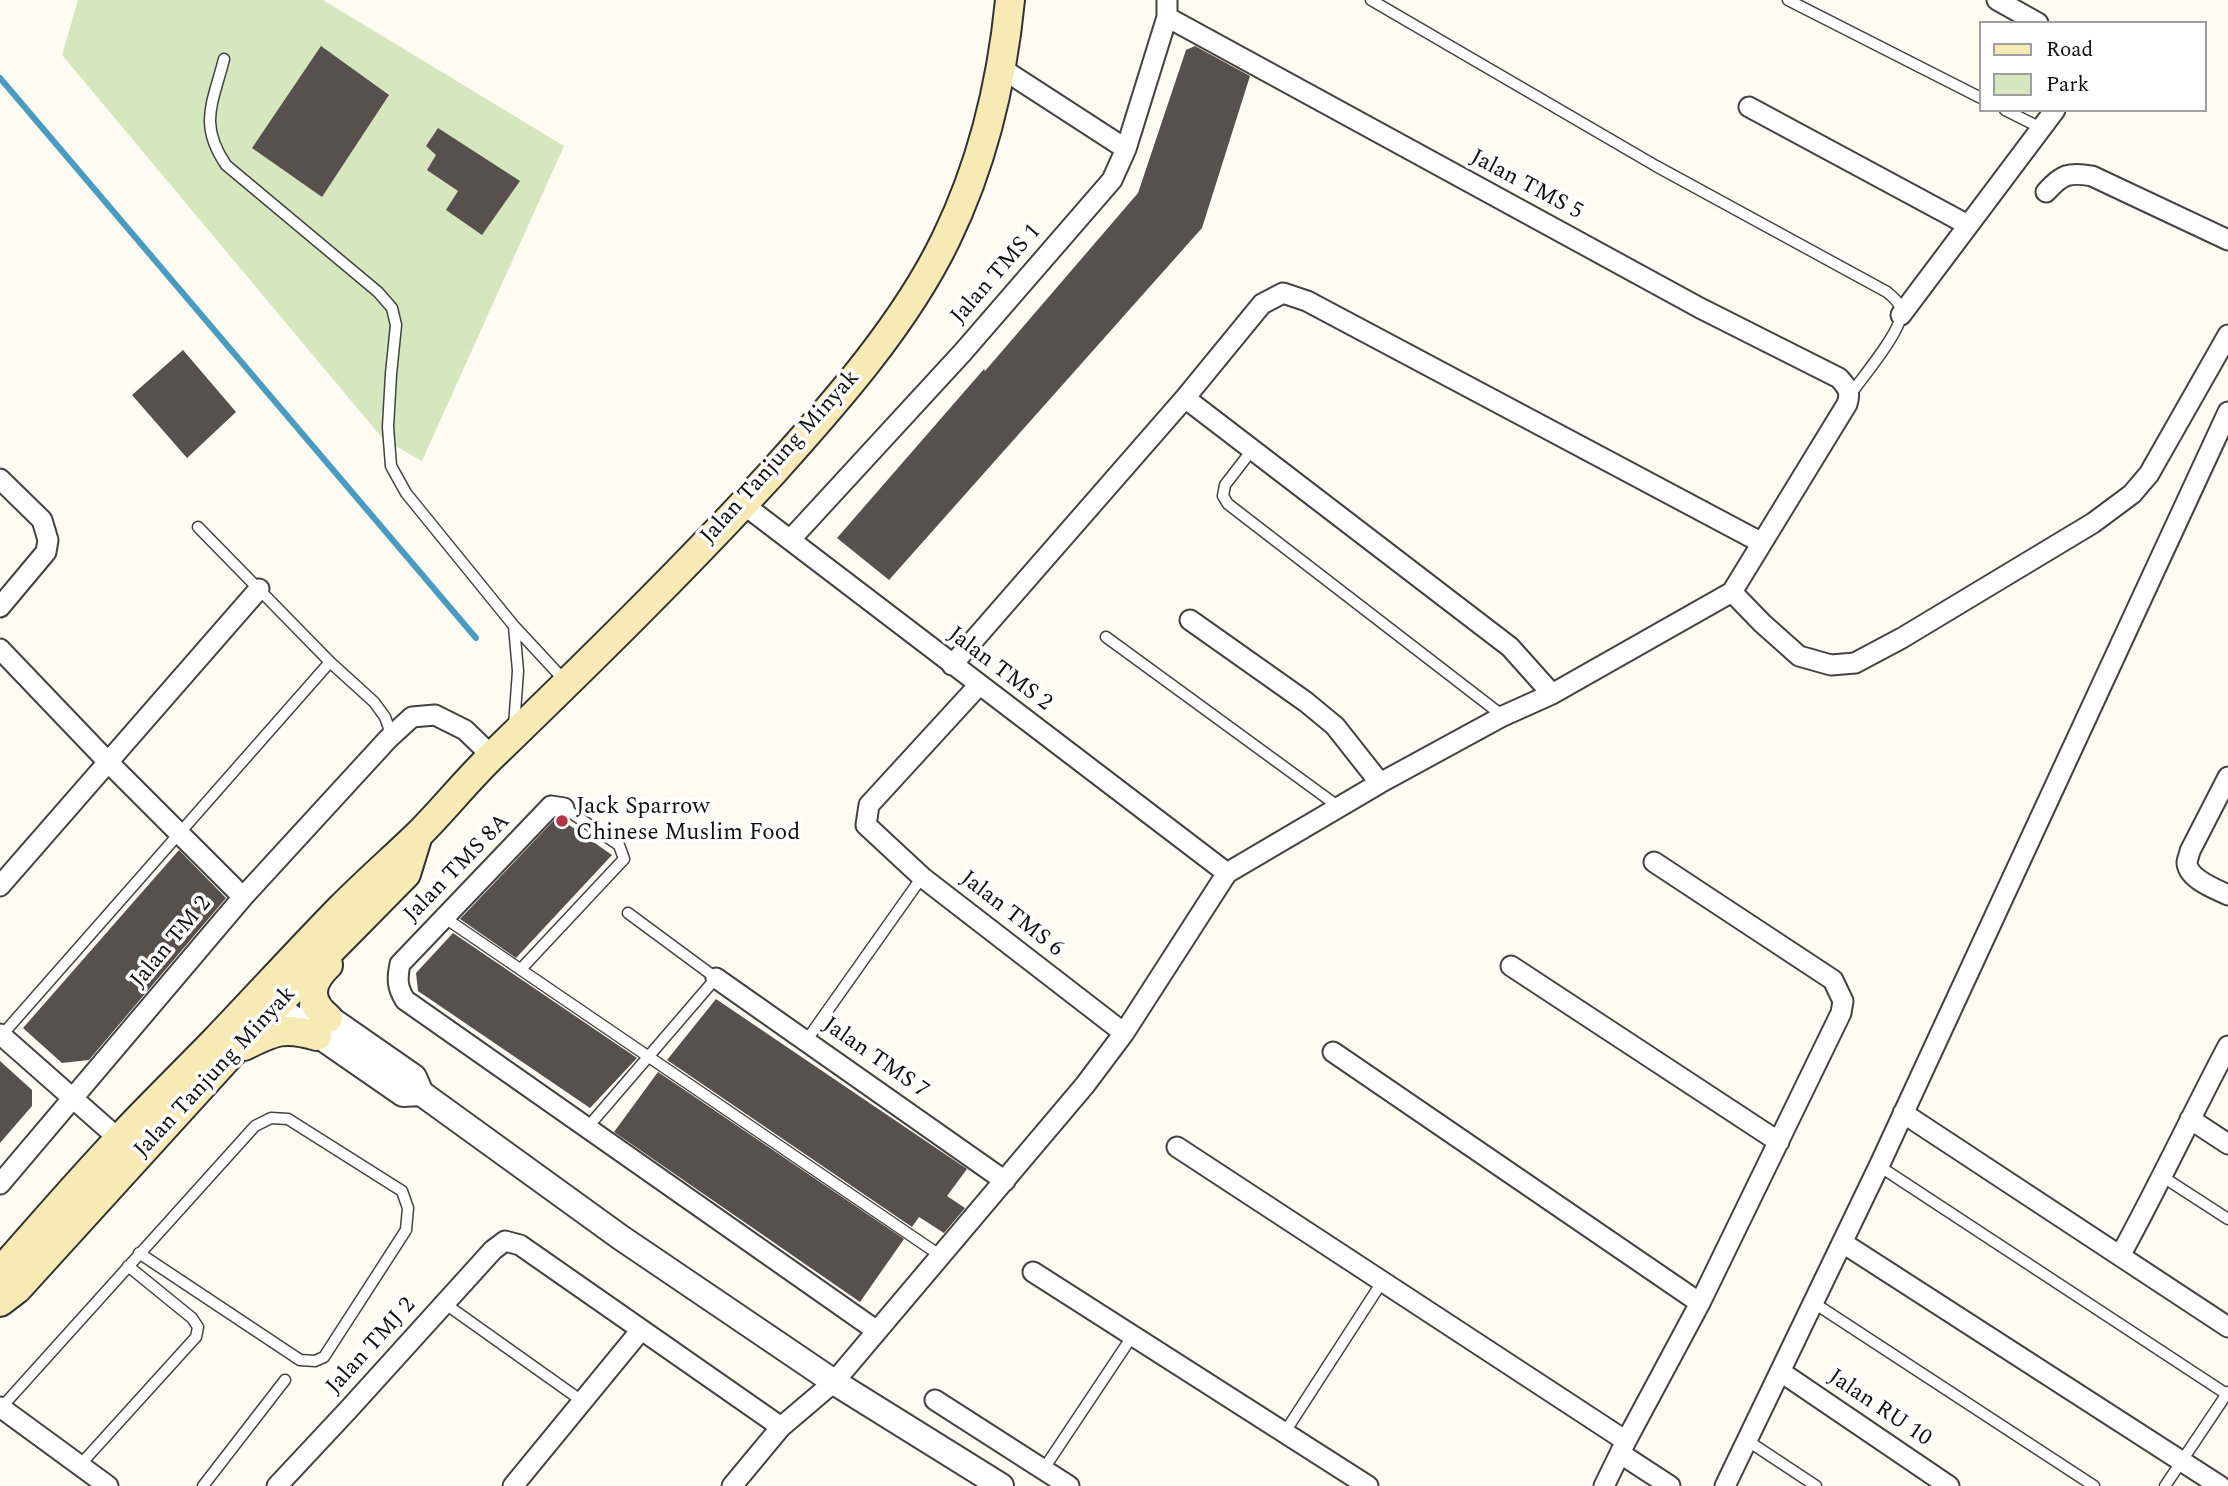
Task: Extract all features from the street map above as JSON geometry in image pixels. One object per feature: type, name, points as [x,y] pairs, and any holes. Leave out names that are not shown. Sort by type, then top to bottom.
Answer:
[{"type":"main road","name":"Jalan Tanjung Minyak","points":[[0,1303],[17,1289],[236,1050],[275,992],[364,885],[418,835],[492,756],[567,684],[743,504],[845,390],[903,312],[946,240],[974,171],[1001,68],[1010,0]]},
{"type":"main road","name":"Jalan Tanjung Minyak","points":[[0,1272],[119,1139],[275,992],[360,921],[406,874],[418,835]]},
{"type":"main road","points":[[236,1050],[276,1031],[323,1027],[313,998],[313,984],[321,971],[351,942],[360,921]]},
{"type":"street","points":[[1997,0],[2034,21]]},
{"type":"street","name":"Jalan TMS 1","points":[[790,540],[963,352],[1112,180],[1126,149],[1167,8]]},
{"type":"street","name":"Jalan TMS 5","points":[[1167,8],[1700,308],[1839,378],[1847,387],[1848,400]]},
{"type":"street","points":[[1001,68],[1126,149]]},
{"type":"street","points":[[1749,107],[1968,225]]},
{"type":"street","points":[[1901,315],[2053,112]]},
{"type":"street","points":[[2046,192],[2058,178],[2078,173],[2092,176],[2228,240]]},
{"type":"street","points":[[952,665],[1185,398],[1262,304],[1283,293],[1320,308],[1762,543]]},
{"type":"street","points":[[1732,592],[1762,624],[1799,656],[1831,664],[1855,663],[1902,639],[2069,537],[2132,494],[2149,474],[2227,338]]},
{"type":"street","points":[[1185,398],[1510,647],[1552,694]]},
{"type":"street","points":[[732,1486],[781,1427],[834,1382],[1085,1084],[1124,1033],[1227,873],[1380,783],[1503,716],[1552,694],[1732,592],[1848,400]]},
{"type":"street","points":[[1725,1486],[1880,1166],[2228,412]]},
{"type":"street","points":[[0,479],[42,520],[48,540],[46,552],[0,607]]},
{"type":"street","name":"Jalan TMS 2","points":[[743,504],[1227,873]]},
{"type":"street","points":[[0,886],[259,589]]},
{"type":"street","points":[[1190,621],[1306,702],[1335,726],[1380,783]]},
{"type":"street","points":[[0,649],[243,897]]},
{"type":"street","name":"Jalan TMS 6","points":[[979,685],[869,805],[866,825],[922,877],[1124,1033]]},
{"type":"street","name":"Jalan TM 2","points":[[0,1184],[243,897],[388,739],[412,717],[435,715],[465,730],[492,756]]},
{"type":"street","points":[[2228,777],[2187,862],[2189,871],[2196,877],[2228,895]]},
{"type":"street","name":"Jalan TMS 8A","points":[[564,808],[551,806],[400,964],[397,978],[398,990],[405,1000],[587,1128]]},
{"type":"street","points":[[1604,1486],[1700,1303],[1841,1013],[1843,1001],[1833,980],[1654,862]]},
{"type":"street","points":[[1511,966],[1779,1142]]},
{"type":"street","name":"Jalan TMS 7","points":[[716,978],[1005,1181]]},
{"type":"street","points":[[275,992],[323,1027],[403,1094],[421,1093],[620,1237],[834,1382],[1001,1486]]},
{"type":"street","points":[[1,1035],[119,1139]]},
{"type":"street","points":[[2120,1256],[2163,1177],[2228,1046]]},
{"type":"street","points":[[1333,1052],[1700,1303]]},
{"type":"street","points":[[1903,1113],[2228,1326]]},
{"type":"street","points":[[2190,1119],[2228,1144]]},
{"type":"street","points":[[587,1128],[877,1332]]},
{"type":"street","points":[[1177,1147],[1382,1282],[1624,1447],[1650,1472],[1670,1486]]},
{"type":"street","name":"Jalan TMJ 2","points":[[276,1486],[493,1250],[505,1241],[520,1245],[641,1330]]},
{"type":"street","points":[[1843,1243],[2220,1486]]},
{"type":"street","points":[[1033,1272],[1368,1486]]},
{"type":"street","points":[[513,1486],[641,1330],[781,1427]]},
{"type":"street","name":"Jalan RU 10","points":[[1781,1372],[1949,1486]]},
{"type":"street","points":[[935,1400],[1069,1486]]},
{"type":"street","points":[[0,1407],[108,1486]]},
{"type":"lane","points":[[1371,0],[1656,166],[1887,292],[1899,303],[1901,315],[1894,333],[1848,400]]},
{"type":"lane","points":[[1788,0],[1980,97]]},
{"type":"lane","points":[[224,59],[208,122],[214,148],[226,165],[378,292],[392,308],[396,325],[390,374],[388,427],[391,466],[406,493],[514,626],[567,684]]},
{"type":"lane","points":[[2009,112],[2041,128]]},
{"type":"lane","points":[[1252,450],[1225,485],[1223,496],[1228,504],[1503,716]]},
{"type":"lane","points":[[198,527],[379,709],[389,728],[388,739]]},
{"type":"lane","points":[[513,737],[518,671],[514,626]]},
{"type":"lane","points":[[1106,638],[1339,807]]},
{"type":"lane","points":[[1,1035],[330,662]]},
{"type":"lane","points":[[521,969],[624,859],[619,845],[564,808]]},
{"type":"lane","points":[[806,1041],[922,877]]},
{"type":"lane","points":[[587,1128],[716,978],[628,913]]},
{"type":"lane","points":[[445,918],[941,1256]]},
{"type":"lane","points":[[0,1407],[139,1253],[255,1126],[271,1118],[288,1119],[402,1191],[408,1208],[406,1230],[324,1357],[315,1361],[300,1360],[139,1253]]},
{"type":"lane","points":[[1880,1166],[2228,1394],[2165,1486]]},
{"type":"lane","points":[[2163,1177],[2228,1219]]},
{"type":"lane","points":[[80,1465],[196,1337],[198,1327],[192,1318],[128,1266]]},
{"type":"lane","points":[[1284,1432],[1382,1282]]},
{"type":"lane","points":[[444,1303],[582,1401]]},
{"type":"lane","points":[[1814,1303],[2094,1486]]},
{"type":"lane","points":[[1044,1470],[1133,1335]]},
{"type":"lane","points":[[203,1486],[285,1380]]},
{"type":"lane","points":[[1748,1441],[1816,1486]]},
{"type":"green space","points":[[78,0],[323,0],[564,146],[422,461],[383,439],[62,55]]},
{"type":"building","points":[[321,46],[389,95],[322,197],[252,148]]},
{"type":"building","points":[[1195,46],[1250,76],[1202,228],[889,580],[837,538],[1138,193],[1186,50]]},
{"type":"building","points":[[438,128],[520,181],[482,235],[446,210],[458,191],[427,170],[436,155],[426,146]]},
{"type":"building","points":[[183,350],[236,412],[187,458],[132,395]]},
{"type":"building","points":[[555,819],[562,820],[612,855],[516,958],[460,919]]},
{"type":"building","points":[[179,850],[226,898],[89,1060],[62,1063],[23,1028]]},
{"type":"building","points":[[453,933],[637,1058],[590,1108],[418,991],[416,973]]},
{"type":"building","points":[[716,999],[967,1169],[947,1196],[965,1208],[944,1233],[919,1217],[912,1227],[667,1060]]},
{"type":"building","points":[[0,1061],[32,1090],[32,1106],[0,1143]]},
{"type":"building","points":[[658,1072],[904,1239],[860,1302],[614,1132]]},
{"type":"waterway","points":[[0,78],[476,638]]},
{"type":"place","name":"Jack Sparrow Chinese Muslim Food","points":[[562,821]]}]
